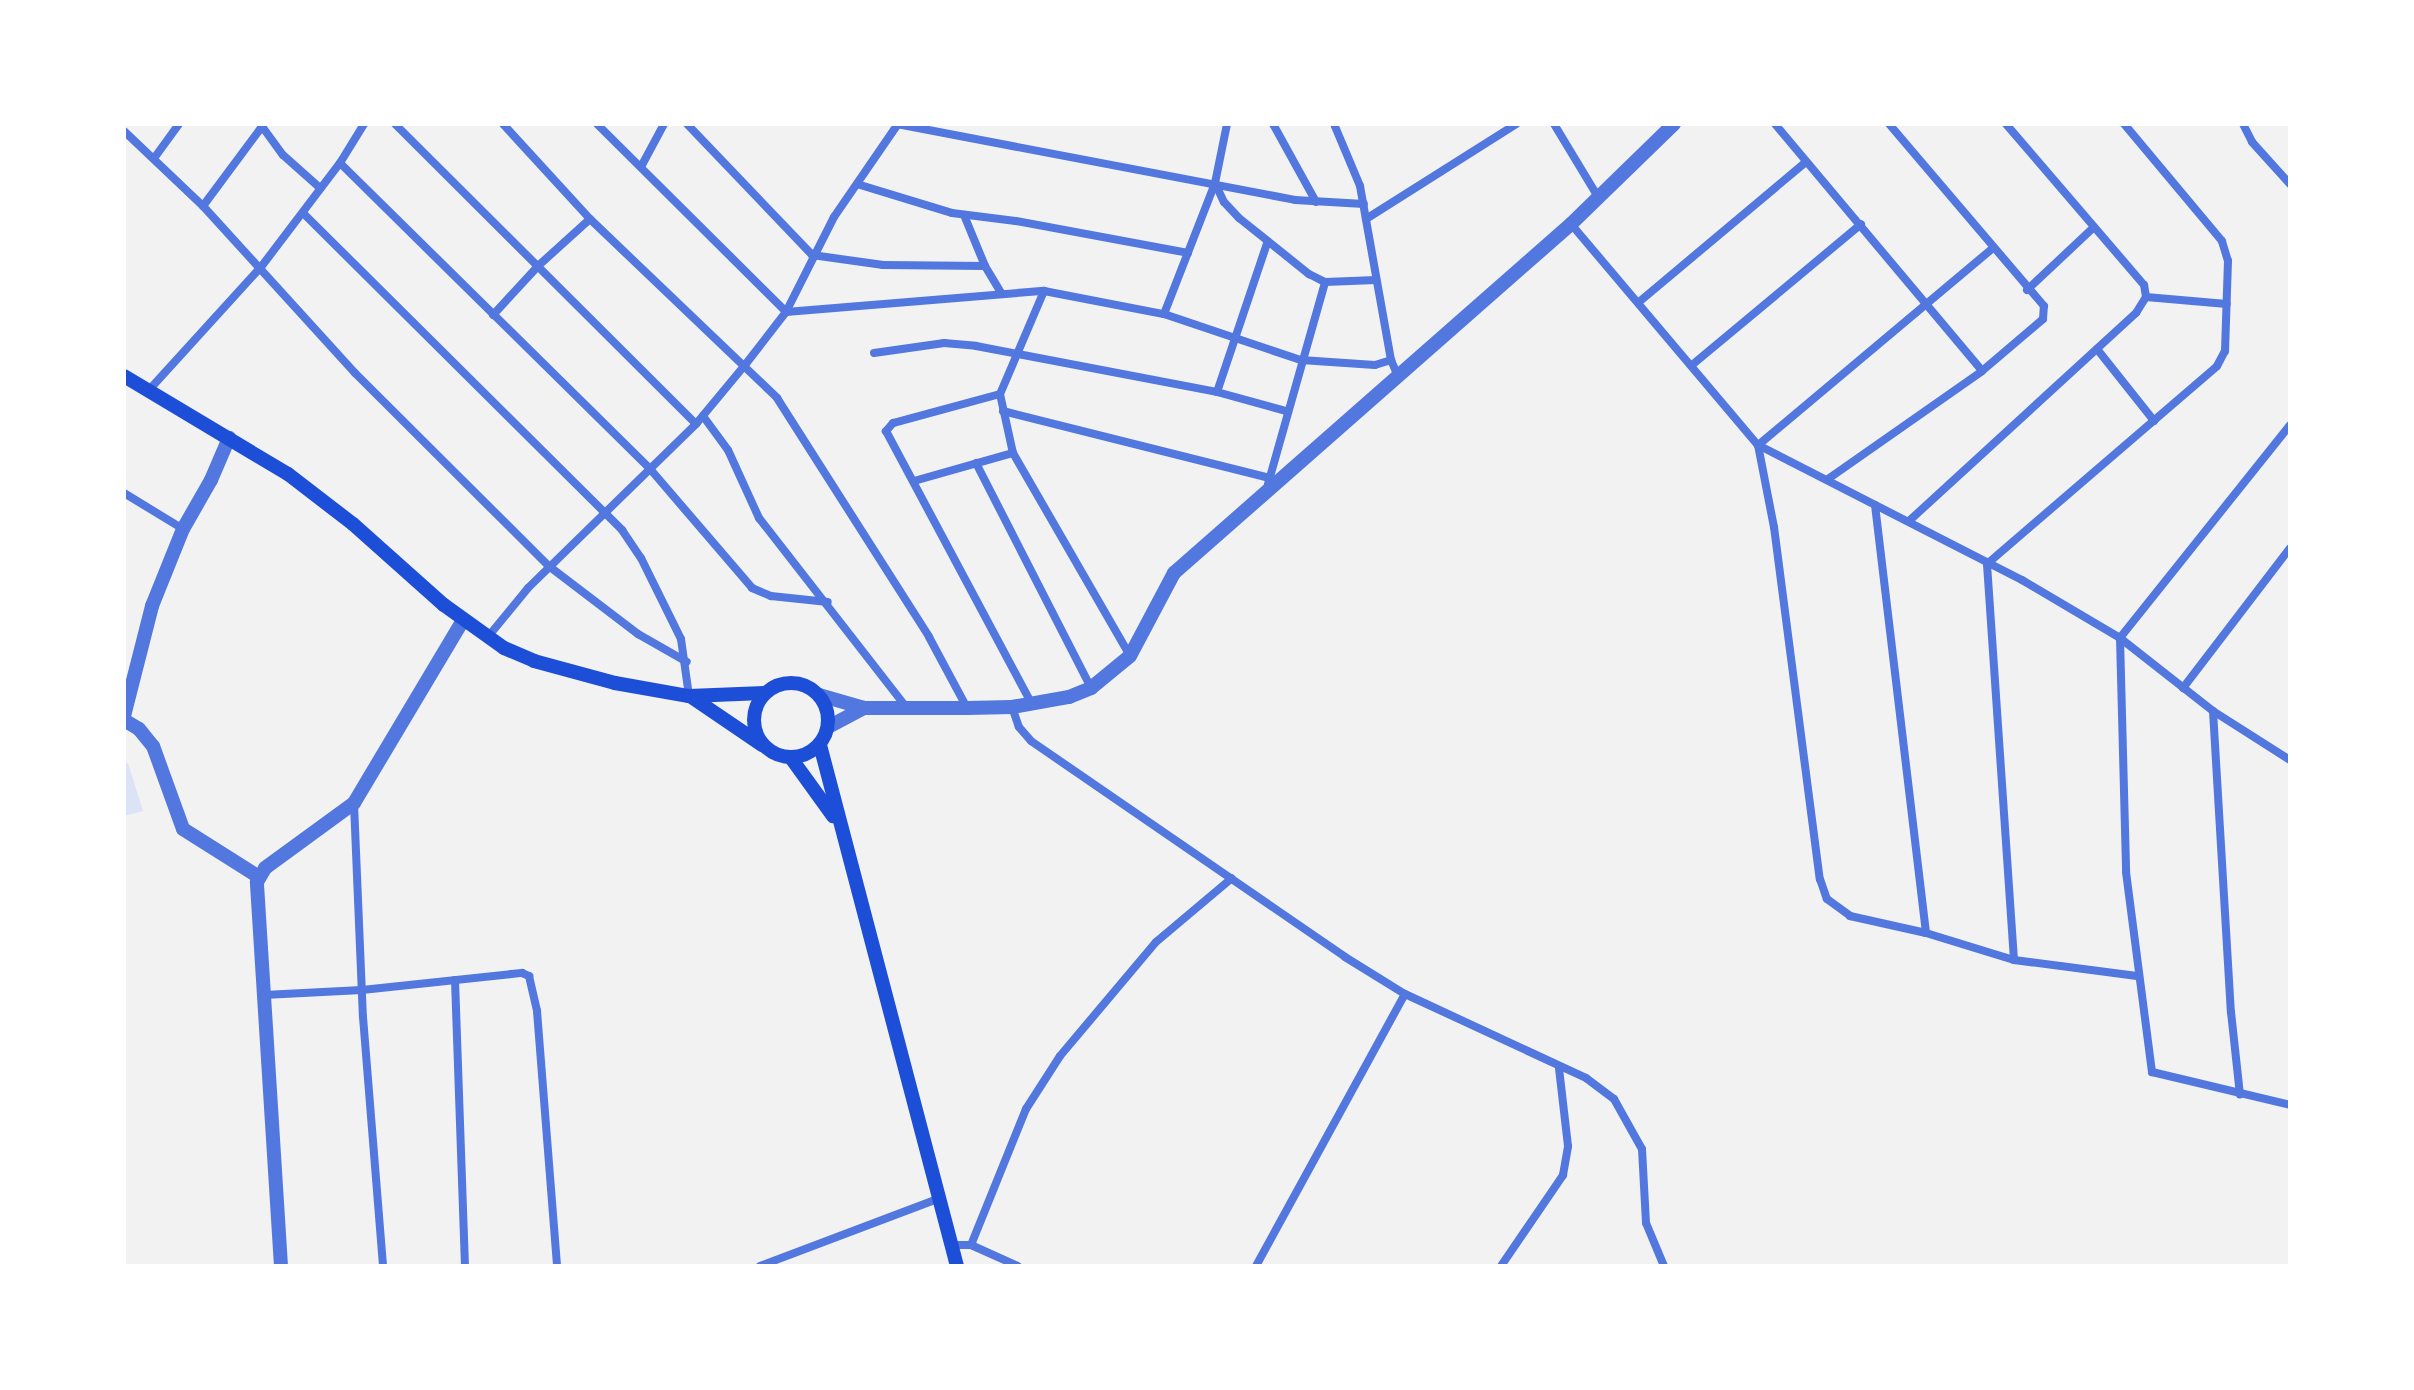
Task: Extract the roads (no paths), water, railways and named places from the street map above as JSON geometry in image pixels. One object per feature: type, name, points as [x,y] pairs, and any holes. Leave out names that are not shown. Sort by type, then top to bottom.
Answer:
[{"type":"main road","points":[[124,376],[277,466],[326,502],[487,638],[557,668],[689,696],[765,693]]},
{"type":"main road","points":[[768,749],[758,737],[753,722],[756,706],[765,693],[778,685],[793,683],[807,686],[819,695],[828,710],[828,727],[820,745],[812,752],[791,758]]},
{"type":"main road","points":[[689,696],[768,749],[791,758],[837,822]]},
{"type":"main road","points":[[820,745],[837,822],[873,946],[957,1266]]},
{"type":"street","points":[[155,157],[179,124]]},
{"type":"street","points":[[149,390],[261,267],[340,163],[364,124]]},
{"type":"street","points":[[395,124],[696,424]]},
{"type":"street","points":[[503,124],[590,219],[777,398],[929,637],[967,708]]},
{"type":"street","points":[[597,124],[642,165],[786,312]]},
{"type":"street","points":[[642,165],[664,124]]},
{"type":"street","points":[[687,124],[812,255],[883,265],[985,266]]},
{"type":"street","points":[[487,638],[521,595],[696,424],[745,365],[786,312],[812,255],[898,124],[1316,202],[1364,204]]},
{"type":"street","points":[[1164,314],[1215,183],[1227,124]]},
{"type":"street","points":[[1261,124],[1274,126],[1316,202]]},
{"type":"street","points":[[1334,124],[1355,171],[1364,204],[1391,360],[1397,374]]},
{"type":"street","points":[[1366,219],[1516,124]]},
{"type":"street","points":[[1554,124],[1598,197]]},
{"type":"street","points":[[819,695],[864,708],[1012,707],[1069,697],[1091,688],[1130,656],[1169,579],[1268,485],[1571,224],[1674,124]]},
{"type":"street","points":[[1775,124],[1982,371]]},
{"type":"street","points":[[1828,479],[1982,371],[2043,319],[2044,306],[2027,290],[1889,124]]},
{"type":"street","points":[[1909,521],[2136,313],[2146,297],[2144,285],[2006,124]]},
{"type":"street","points":[[1987,564],[2223,358],[2228,261],[2222,241],[2124,124]]},
{"type":"street","points":[[2243,124],[2252,142],[2290,184]]},
{"type":"street","points":[[203,206],[262,125],[283,155],[320,188]]},
{"type":"street","points":[[125,136],[155,157],[261,267],[355,373],[550,567],[638,634],[687,662]]},
{"type":"street","points":[[1639,302],[1806,162]]},
{"type":"street","points":[[340,163],[651,470],[752,588],[771,596],[828,602]]},
{"type":"street","points":[[1215,183],[1224,202],[1267,243],[1325,282],[1376,280]]},
{"type":"street","points":[[857,184],[964,215],[1016,221],[1188,253]]},
{"type":"street","points":[[303,213],[606,512],[641,558],[670,613],[687,662],[689,696]]},
{"type":"street","points":[[964,215],[985,266],[1001,293]]},
{"type":"street","points":[[493,315],[538,266],[590,219]]},
{"type":"street","points":[[1571,224],[1758,445],[2022,580],[2120,638],[2213,711],[2290,760]]},
{"type":"street","points":[[1692,365],[1861,224]]},
{"type":"street","points":[[2027,290],[2093,228]]},
{"type":"street","points":[[1217,392],[1267,243]]},
{"type":"street","points":[[1758,445],[1993,248]]},
{"type":"street","points":[[1268,485],[1286,411],[1325,282]]},
{"type":"street","points":[[786,312],[1044,291],[1164,314],[1301,360],[1375,365],[1391,360]]},
{"type":"street","points":[[1044,291],[1000,394],[1003,411],[1013,453],[1130,656]]},
{"type":"street","points":[[2146,297],[2227,304]]},
{"type":"street","points":[[874,353],[944,343],[1217,392],[1286,411]]},
{"type":"street","points":[[2097,349],[2154,421]]},
{"type":"street","points":[[1000,394],[886,427],[1031,703]]},
{"type":"street","points":[[1003,411],[1268,485]]},
{"type":"street","points":[[703,416],[728,450],[759,518],[828,602],[906,707]]},
{"type":"street","points":[[2290,425],[2120,638],[2123,827],[2137,976],[2152,1072],[2290,1105]]},
{"type":"street","points":[[229,438],[183,529],[152,606],[124,718],[139,729],[153,746],[176,819],[186,834],[259,877]]},
{"type":"street","points":[[1758,445],[1774,527],[1823,893],[1850,916],[1926,933],[2014,960],[2137,976]]},
{"type":"street","points":[[914,481],[1013,453]]},
{"type":"street","points":[[976,463],[1091,688]]},
{"type":"street","points":[[124,493],[183,529]]},
{"type":"street","points":[[1875,505],[1926,933]]},
{"type":"street","points":[[2183,688],[2290,548]]},
{"type":"street","points":[[1987,564],[2014,960]]},
{"type":"street","points":[[281,1266],[256,896],[259,877],[354,803],[463,620]]},
{"type":"street","points":[[1012,707],[1019,727],[1031,741],[1405,994],[1586,1078],[1614,1099],[1637,1134],[1642,1149],[1646,1223],[1664,1266]]},
{"type":"street","points":[[828,727],[864,708]]},
{"type":"street","points":[[2213,711],[2231,1012],[2240,1095]]},
{"type":"street","points":[[354,803],[362,990],[383,1266]]},
{"type":"street","points":[[971,1245],[1026,1109],[1060,1056],[1156,942],[1232,878]]},
{"type":"street","points":[[264,995],[362,990],[522,973],[532,979],[557,1266]]},
{"type":"street","points":[[455,980],[465,1266]]},
{"type":"street","points":[[1256,1266],[1405,994]]},
{"type":"street","points":[[1501,1266],[1563,1175],[1568,1146],[1559,1068]]},
{"type":"street","points":[[760,1266],[937,1199]]},
{"type":"street","points":[[950,1245],[971,1245],[1018,1266]]}]
